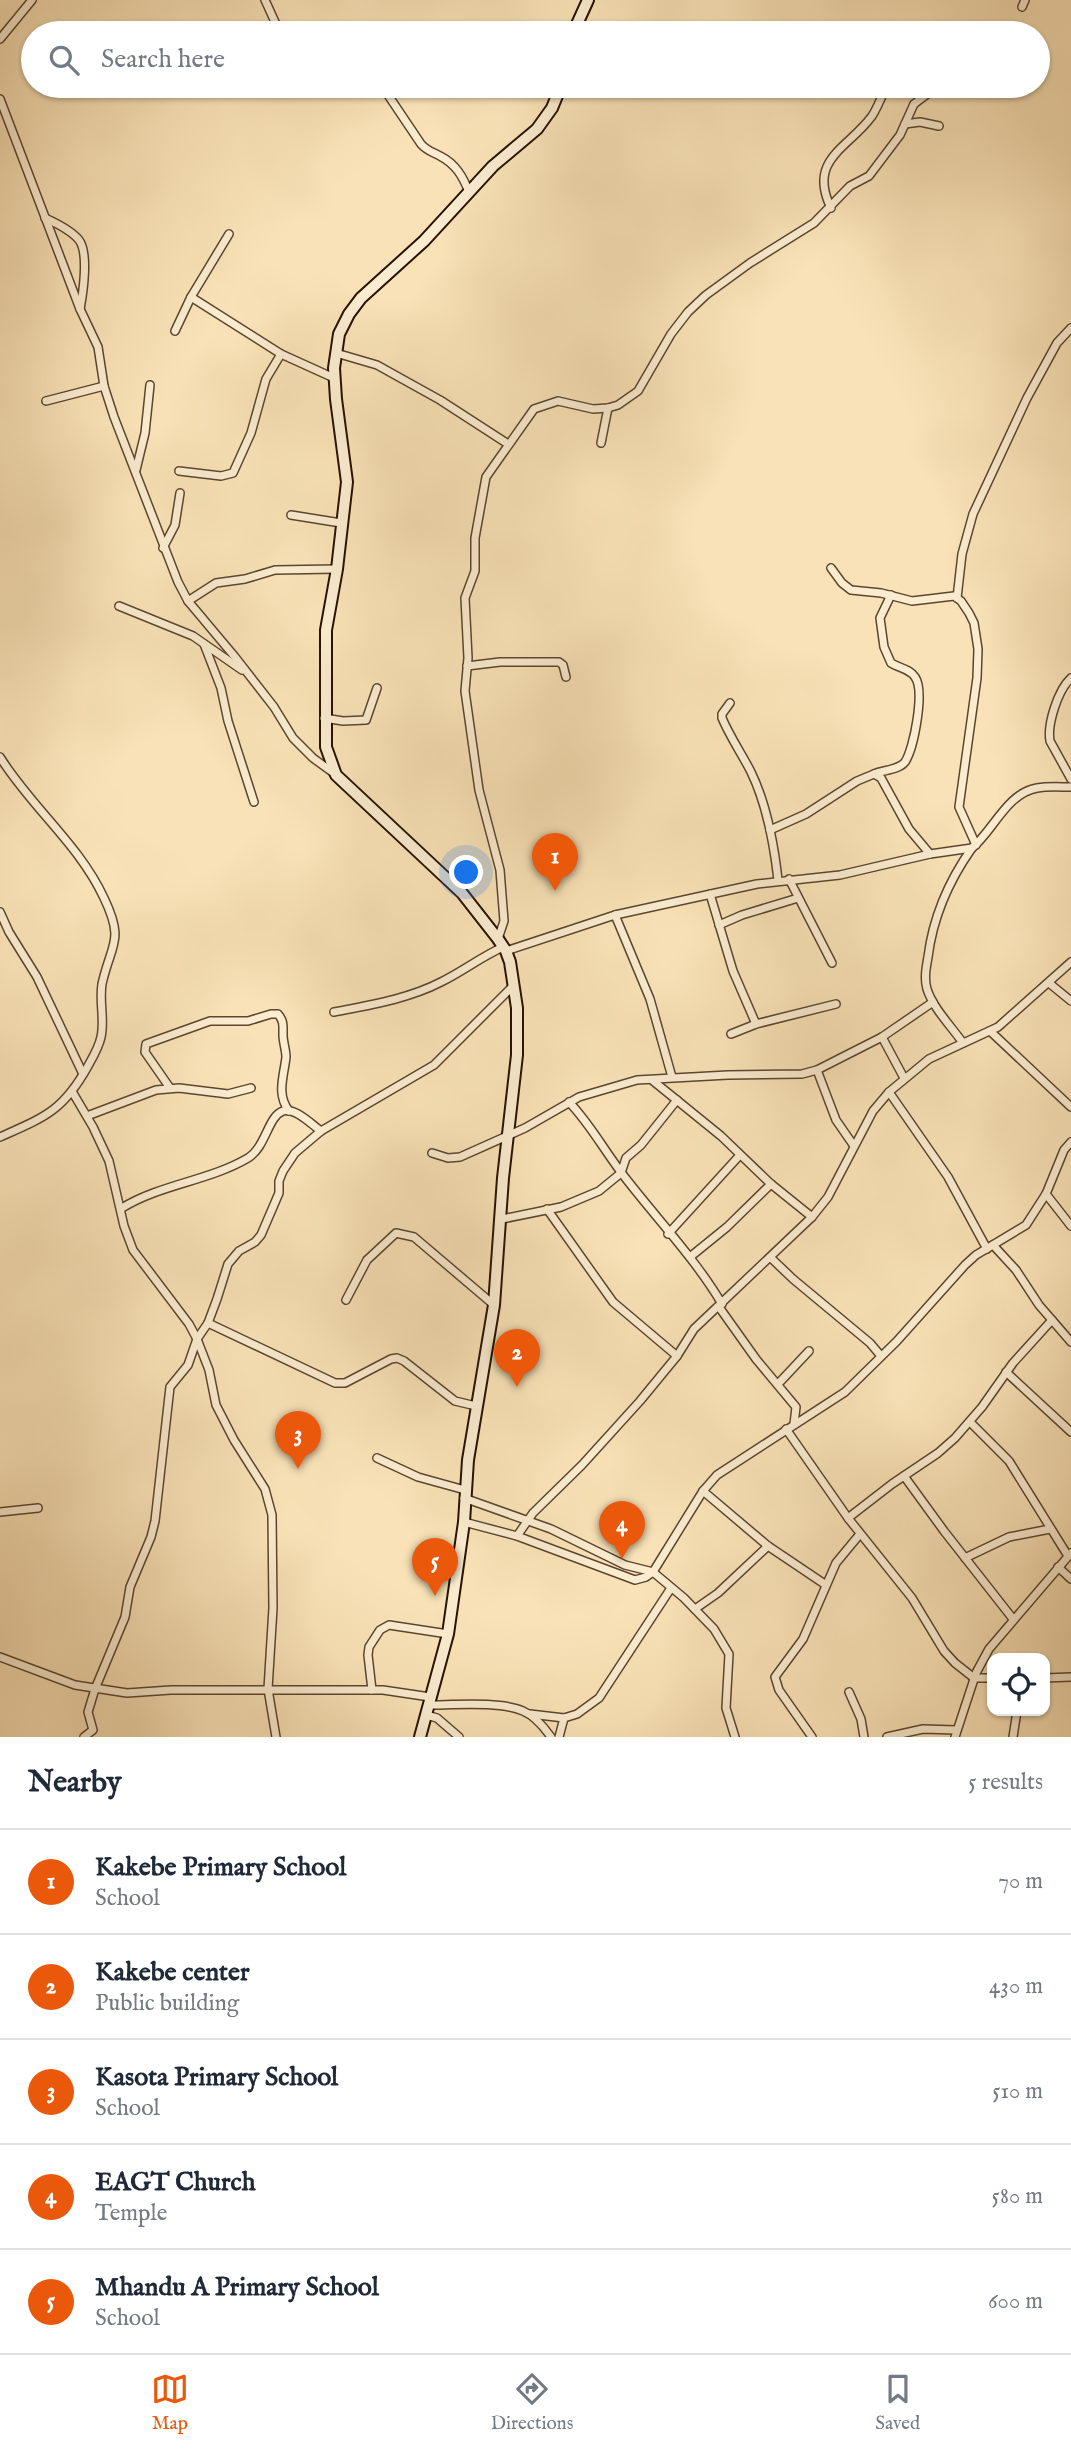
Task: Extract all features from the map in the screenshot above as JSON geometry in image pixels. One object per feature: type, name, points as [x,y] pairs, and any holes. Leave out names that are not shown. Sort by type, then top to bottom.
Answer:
[{"type":"street","points":[[0,39],[32,0]]},
{"type":"street","points":[[265,0],[275,21]]},
{"type":"street","points":[[578,21],[588,0]]},
{"type":"street","points":[[390,98],[426,150],[451,163],[462,176],[468,192]]},
{"type":"street","points":[[336,775],[326,747],[324,718],[326,630],[337,569],[346,472],[334,378],[339,334],[361,298],[424,241],[493,166],[537,129],[556,98]]},
{"type":"street","points":[[831,208],[823,186],[832,158],[842,144],[871,116],[880,98]]},
{"type":"street","points":[[502,946],[504,920],[500,870],[479,790],[466,691],[465,602],[475,570],[475,538],[486,477],[534,408],[558,401],[593,409],[608,408],[618,405],[638,391],[679,323],[706,295],[750,263],[814,223],[848,188],[872,172],[905,124],[914,104],[922,98]]},
{"type":"street","points":[[0,99],[80,309],[98,347],[104,386],[163,548],[188,601],[248,674],[293,738],[463,893],[502,946],[514,984],[517,1055],[494,1305],[476,1406],[464,1522],[448,1634],[420,1737]]},
{"type":"street","points":[[905,124],[920,122],[939,126]]},
{"type":"street","points":[[45,218],[67,230],[81,244],[83,275],[80,309]]},
{"type":"street","points":[[174,331],[229,234]]},
{"type":"street","points":[[191,297],[281,354],[334,378]]},
{"type":"street","points":[[957,598],[961,554],[973,514],[1027,398],[1057,343],[1071,328]]},
{"type":"street","points":[[336,353],[377,365],[508,444]]},
{"type":"street","points":[[179,471],[221,477],[233,473],[251,433],[266,379],[281,354]]},
{"type":"street","points":[[136,471],[145,433],[150,385]]},
{"type":"street","points":[[46,401],[104,386]]},
{"type":"street","points":[[601,443],[608,408]]},
{"type":"street","points":[[163,548],[175,525],[180,493]]},
{"type":"street","points":[[291,515],[341,523]]},
{"type":"street","points":[[831,568],[849,589],[912,601],[951,596],[957,598],[974,622],[978,649],[977,678],[959,807],[974,847]]},
{"type":"street","points":[[188,601],[216,583],[251,578],[275,570],[337,569]]},
{"type":"street","points":[[770,830],[806,814],[857,781],[900,766],[904,762],[911,743],[920,695],[915,677],[891,663],[884,647],[880,618],[891,595]]},
{"type":"street","points":[[119,606],[174,627],[248,674]]},
{"type":"street","points":[[204,644],[221,688],[228,721],[254,802]]},
{"type":"street","points":[[467,666],[500,662],[559,662],[564,665],[566,677]]},
{"type":"street","points":[[1071,678],[1059,693],[1048,734],[1071,779]]},
{"type":"street","points":[[324,718],[366,720],[377,688]]},
{"type":"street","points":[[730,703],[722,718],[751,771],[770,830],[778,880]]},
{"type":"street","points":[[0,757],[83,861],[113,919],[116,943],[101,988],[102,1036],[73,1093],[51,1113],[0,1137]]},
{"type":"street","points":[[874,774],[881,778],[909,829],[930,854]]},
{"type":"street","points":[[962,1043],[933,1002],[925,975],[933,926],[950,881],[1011,803],[1029,790],[1039,787],[1071,787]]},
{"type":"street","points":[[334,1012],[379,1004],[438,984],[502,946],[615,915],[778,880],[840,875],[930,854],[974,847]]},
{"type":"street","points":[[789,879],[832,963]]},
{"type":"street","points":[[710,894],[739,987],[756,1024]]},
{"type":"street","points":[[719,925],[798,898]]},
{"type":"street","points":[[0,912],[37,977],[83,1074]]},
{"type":"street","points":[[615,915],[650,999],[672,1077]]},
{"type":"street","points":[[517,1536],[527,1521],[619,1426],[677,1356],[694,1329],[812,1217],[828,1197],[873,1111],[889,1092],[929,1059],[998,1027],[1071,962]]},
{"type":"street","points":[[1049,983],[1071,1001]]},
{"type":"street","points":[[84,1737],[93,1730],[89,1712],[95,1689],[125,1617],[131,1587],[151,1537],[161,1485],[170,1387],[185,1370],[197,1339],[208,1323],[228,1264],[239,1251],[255,1242],[268,1223],[287,1162],[308,1140],[434,1065],[514,984]]},
{"type":"street","points":[[432,1153],[448,1158],[460,1157],[525,1128],[569,1102],[628,1082],[672,1077],[802,1074],[817,1070],[882,1037],[933,1002]]},
{"type":"street","points":[[731,1034],[756,1024],[836,1004]]},
{"type":"street","points":[[170,1088],[145,1052],[146,1044],[211,1021],[248,1021],[278,1014],[284,1023],[286,1055],[281,1095],[283,1103],[289,1111],[321,1131]]},
{"type":"street","points":[[990,1031],[1071,1107]]},
{"type":"street","points":[[882,1037],[904,1078]]},
{"type":"street","points":[[817,1070],[836,1120],[854,1146]]},
{"type":"street","points":[[652,1080],[812,1217]]},
{"type":"street","points":[[87,1116],[143,1093],[170,1088],[228,1094],[251,1088]]},
{"type":"street","points":[[889,1092],[948,1177],[990,1247],[1016,1270],[1071,1342]]},
{"type":"street","points":[[73,1093],[109,1161],[124,1226],[133,1250],[190,1325],[209,1370],[216,1405],[270,1501],[273,1608],[268,1689],[276,1737]]},
{"type":"street","points":[[502,1219],[561,1207],[599,1191],[621,1173],[626,1158],[641,1145],[677,1100]]},
{"type":"street","points":[[569,1102],[584,1118],[621,1173],[668,1234],[690,1257],[721,1306],[796,1407],[794,1424]]},
{"type":"street","points":[[121,1208],[145,1194],[225,1168],[251,1156],[262,1144],[275,1117],[282,1111],[289,1111]]},
{"type":"street","points":[[464,1522],[517,1536],[635,1580],[646,1577],[653,1572],[703,1491],[726,1468],[845,1392],[965,1265],[1026,1225],[1046,1194],[1064,1150],[1071,1142]]},
{"type":"street","points":[[668,1234],[740,1155]]},
{"type":"street","points":[[690,1257],[727,1227],[771,1184]]},
{"type":"street","points":[[1046,1194],[1071,1226]]},
{"type":"street","points":[[547,1209],[613,1302],[677,1356]]},
{"type":"street","points":[[346,1300],[367,1260],[396,1233],[414,1237],[494,1305]]},
{"type":"street","points":[[771,1258],[800,1286],[870,1343],[881,1356]]},
{"type":"street","points":[[848,1518],[938,1453],[970,1422],[1006,1372],[1052,1320]]},
{"type":"street","points":[[208,1323],[335,1382],[345,1383],[391,1359],[404,1361],[455,1401],[476,1406]]},
{"type":"street","points":[[778,1384],[809,1351]]},
{"type":"street","points":[[1006,1372],[1071,1432]]},
{"type":"street","points":[[887,1737],[923,1729],[955,1734],[974,1678],[989,1649],[1070,1554],[1050,1529],[1009,1461],[970,1422]]},
{"type":"street","points":[[786,1429],[848,1518],[912,1598],[944,1651],[974,1678],[987,1678]]},
{"type":"street","points":[[377,1458],[578,1541],[625,1564],[653,1572],[714,1629],[729,1654],[726,1708],[735,1737]]},
{"type":"street","points":[[904,1476],[1013,1619]]},
{"type":"street","points":[[703,1491],[768,1546],[826,1585]]},
{"type":"street","points":[[0,1512],[38,1508]]},
{"type":"street","points":[[965,1558],[1010,1537],[1050,1529]]},
{"type":"street","points":[[812,1737],[775,1681],[776,1674],[803,1639],[836,1563],[860,1534]]},
{"type":"street","points":[[695,1609],[718,1593],[768,1546]]},
{"type":"street","points":[[1058,1567],[1071,1578]]},
{"type":"street","points":[[530,1714],[564,1718],[577,1714],[599,1698],[671,1588]]},
{"type":"street","points":[[372,1690],[369,1647],[380,1630],[389,1625],[448,1634]]},
{"type":"street","points":[[0,1657],[75,1685],[127,1693],[268,1689],[372,1690],[428,1705],[521,1709],[530,1714],[551,1737]]},
{"type":"street","points":[[1050,1678],[1071,1677]]},
{"type":"street","points":[[849,1692],[861,1719],[864,1737]]},
{"type":"street","points":[[428,1705],[459,1737]]},
{"type":"street","points":[[1013,1737],[1016,1716]]},
{"type":"street","points":[[559,1737],[564,1718]]},
{"type":"place","name":"Kakebe Primary School","points":[[555,891]]},
{"type":"place","name":"Kakebe center","points":[[517,1387]]},
{"type":"place","name":"Kasota Primary School","points":[[298,1469]]},
{"type":"place","name":"EAGT Church","points":[[622,1559]]},
{"type":"place","name":"Mhandu A Primary School","points":[[435,1596]]}]
